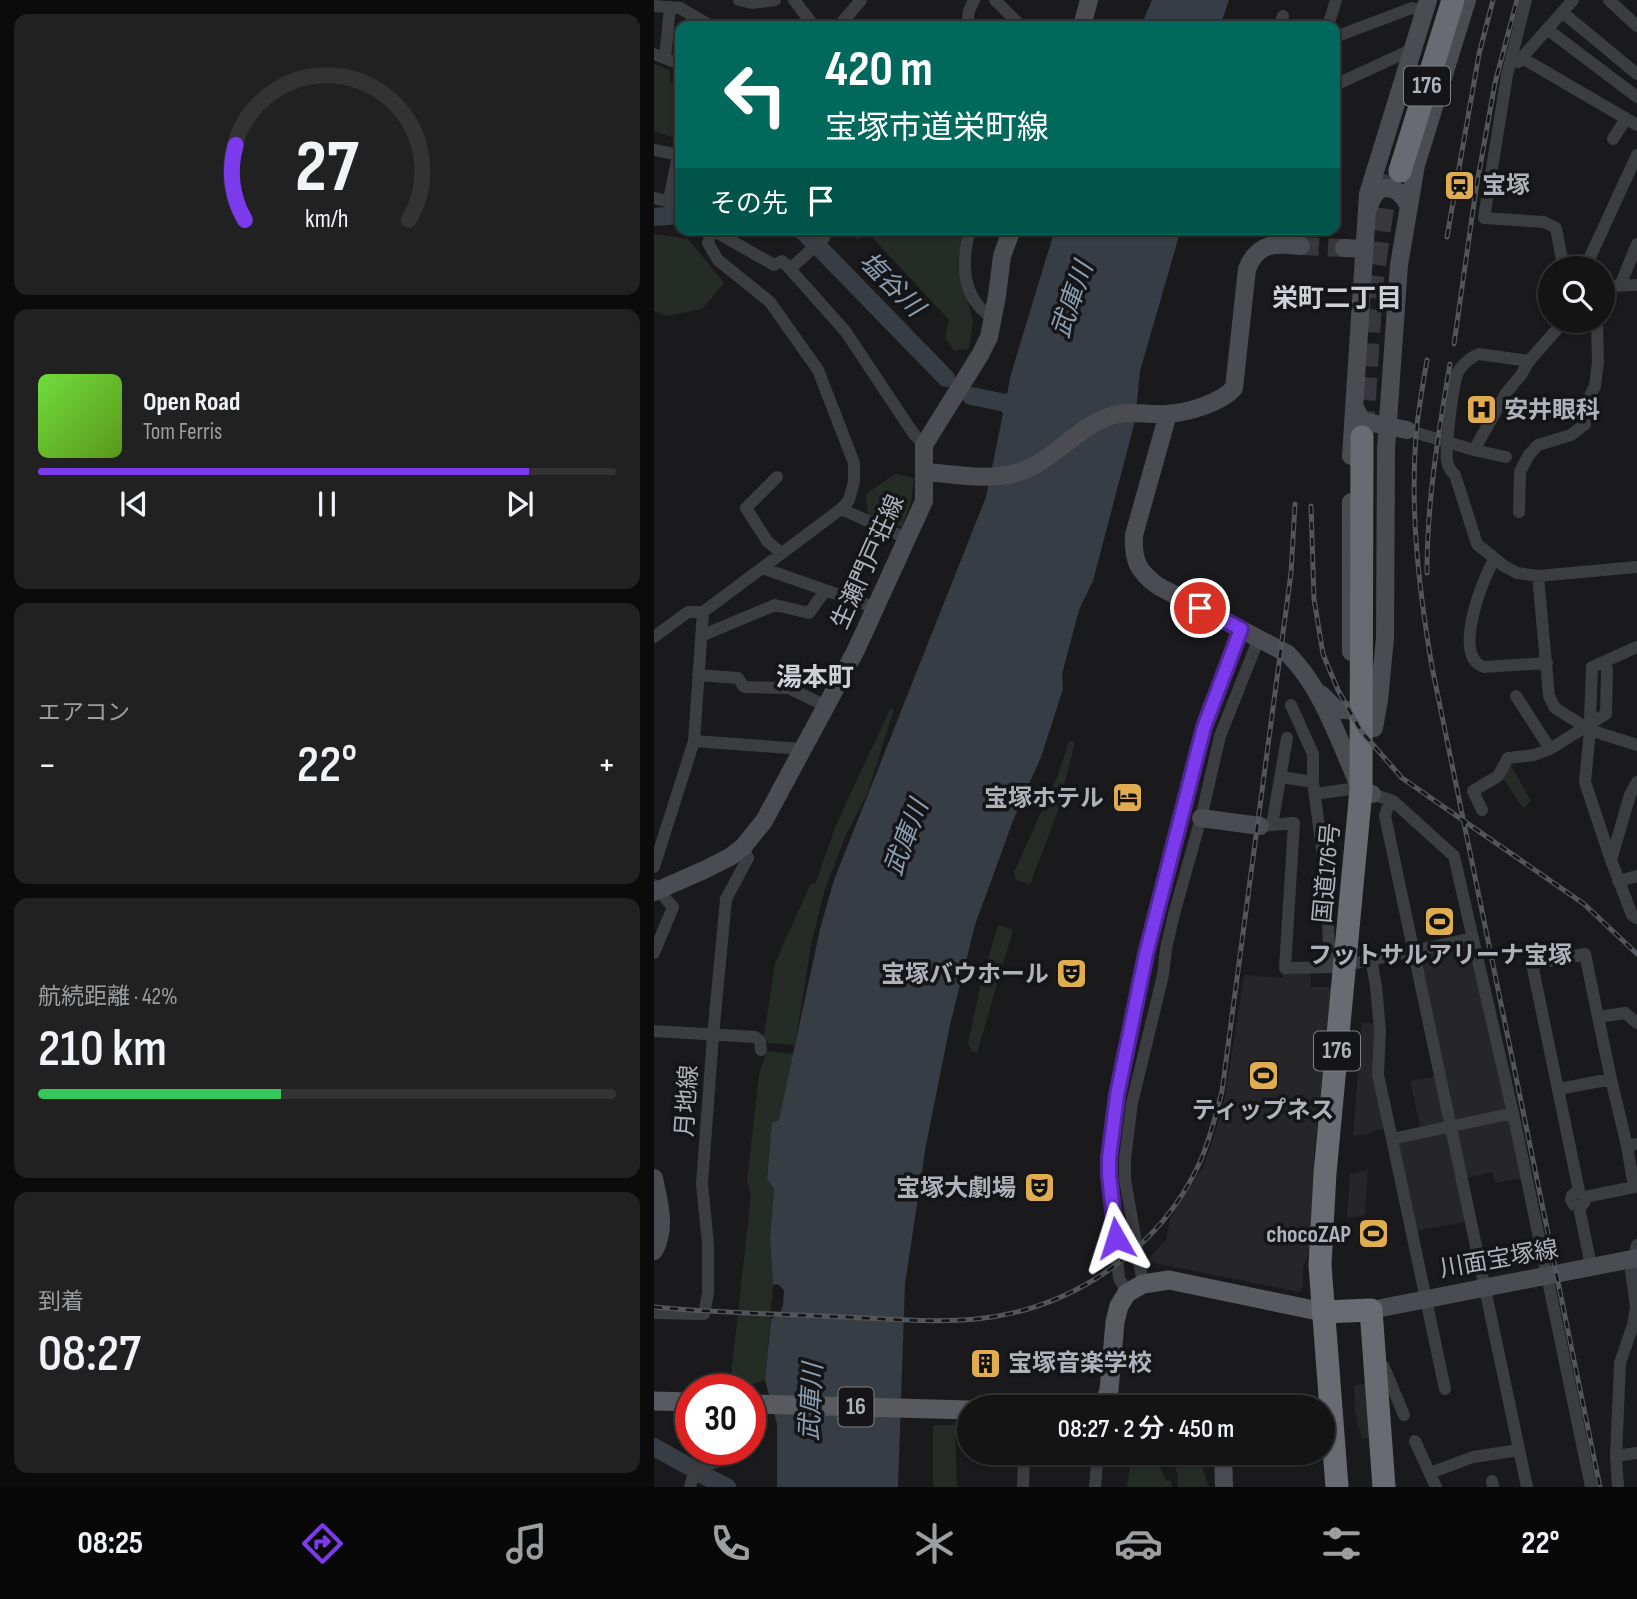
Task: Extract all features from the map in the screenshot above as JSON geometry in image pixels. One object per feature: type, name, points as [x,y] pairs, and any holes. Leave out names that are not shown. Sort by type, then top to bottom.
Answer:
[{"type":"highway","name":"176","points":[[1398,173],[1453,0]]},
{"type":"highway","name":"176","points":[[1398,173],[1431,4]]},
{"type":"highway","name":"国道176号","points":[[1337,1487],[1330,1311],[1336,1172],[1351,964],[1375,795],[1375,427]]},
{"type":"highway","name":"国道176号","points":[[1375,427],[1360,764],[1375,795]]},
{"type":"highway","points":[[1330,1311],[1371,1310],[1384,1487]]},
{"type":"highway","name":"国道176号","points":[[1330,1311],[1350,1487]]},
{"type":"main road","points":[[1107,1395],[1119,1306],[1135,1289],[1169,1280],[1330,1311]]},
{"type":"main road","points":[[654,1401],[675,1402]]},
{"type":"main road","name":"16","points":[[766,1404],[957,1410]]},
{"type":"street","points":[[739,0],[752,4],[775,0]]},
{"type":"street","points":[[794,0],[810,21]]},
{"type":"street","points":[[843,21],[861,0]]},
{"type":"street","points":[[968,21],[974,0]]},
{"type":"street","points":[[995,0],[1016,21]]},
{"type":"street","points":[[1083,21],[1089,0]]},
{"type":"street","points":[[1330,21],[1336,0]]},
{"type":"street","points":[[1409,206],[1403,194],[1394,188],[1398,173],[1467,0]]},
{"type":"street","points":[[1526,0],[1507,75],[1484,218],[1544,222],[1556,228],[1561,256]]},
{"type":"street","points":[[1507,75],[1573,0]]},
{"type":"street","points":[[1608,0],[1636,26]]},
{"type":"street","points":[[1340,35],[1412,8],[1431,4]]},
{"type":"street","points":[[1407,430],[1396,432],[1390,439],[1375,427],[1364,250],[1368,194],[1413,49],[1431,4]]},
{"type":"street","points":[[654,6],[680,8],[702,21]]},
{"type":"street","points":[[659,56],[670,7]]},
{"type":"street","points":[[1562,12],[1636,74]]},
{"type":"street","points":[[1547,29],[1636,97]]},
{"type":"street","points":[[1340,83],[1413,49]]},
{"type":"street","points":[[1522,58],[1630,123],[1613,139]]},
{"type":"street","points":[[654,150],[675,154]]},
{"type":"street","points":[[1590,256],[1636,155]]},
{"type":"street","points":[[1375,427],[1409,206],[1398,173]]},
{"type":"street","points":[[1368,209],[1376,194],[1398,173]]},
{"type":"street","points":[[654,198],[674,202]]},
{"type":"street","points":[[654,637],[688,612],[703,611],[841,509],[849,500],[854,482],[854,463],[818,370],[770,302],[733,274],[713,254],[708,243],[710,235]]},
{"type":"street","points":[[720,235],[774,265],[782,261],[790,269],[846,332],[912,433],[924,445],[981,355],[989,337],[1002,256],[1010,235]]},
{"type":"street","points":[[969,235],[966,280],[970,294],[981,311],[993,318]]},
{"type":"street","points":[[790,269],[824,238]]},
{"type":"street","points":[[925,472],[999,476],[1015,474],[1033,467],[1097,422],[1115,415],[1131,412],[1162,414],[1213,403],[1226,397],[1234,388],[1247,269],[1252,256],[1269,246],[1297,240]]},
{"type":"street","points":[[1620,285],[1636,244]]},
{"type":"street","points":[[1344,248],[1364,250]]},
{"type":"street","points":[[1615,285],[1636,285]]},
{"type":"street","points":[[1474,450],[1506,393],[1521,375],[1528,361],[1553,333]]},
{"type":"street","points":[[1519,512],[1520,472],[1528,456],[1538,445],[1571,435],[1585,424],[1587,402],[1595,386],[1597,333]]},
{"type":"street","points":[[1528,361],[1479,354],[1472,356],[1457,373],[1447,460],[1455,475],[1476,544],[1494,560],[1517,573],[1538,576],[1636,567]]},
{"type":"street","points":[[1162,414],[1134,535],[1137,564],[1144,576],[1158,586],[1288,654],[1302,668],[1375,795],[1387,809],[1385,816],[1527,1487]]},
{"type":"street","points":[[1360,764],[1354,711],[1349,597],[1352,435],[1394,418],[1407,430],[1506,457]]},
{"type":"street","name":"生瀬門戸荘線","points":[[655,889],[730,857],[743,847],[764,821],[826,706],[908,539],[924,501],[924,445]]},
{"type":"street","points":[[777,477],[746,508],[767,541],[781,554]]},
{"type":"street","points":[[841,509],[908,539]]},
{"type":"street","points":[[1494,560],[1474,608],[1471,623],[1472,659],[1484,667],[1547,663]]},
{"type":"street","points":[[762,568],[876,608]]},
{"type":"street","points":[[1538,576],[1549,696],[1555,708],[1588,728],[1636,745]]},
{"type":"street","points":[[701,636],[775,605],[809,613],[825,591]]},
{"type":"street","points":[[654,867],[694,741],[703,611]]},
{"type":"street","points":[[1135,1289],[1119,1278],[1109,1158],[1117,1095],[1143,971],[1204,727],[1241,629]]},
{"type":"street","points":[[1135,1289],[1135,1243],[1125,1179],[1132,1103],[1163,975],[1174,914],[1201,818],[1220,736],[1259,638]]},
{"type":"street","points":[[1482,810],[1473,791],[1498,776],[1508,758],[1534,755],[1550,749],[1588,728],[1606,714],[1605,661],[1636,647]]},
{"type":"street","points":[[698,675],[737,678],[744,688],[789,688],[826,706]]},
{"type":"street","points":[[1314,687],[1336,709],[1354,711]]},
{"type":"street","points":[[1516,696],[1550,749]]},
{"type":"street","points":[[1291,705],[1313,754],[1314,788],[1325,878],[1351,964],[1376,986],[1380,1031],[1378,1074],[1445,1389]]},
{"type":"street","points":[[1588,728],[1585,782],[1618,881],[1632,915],[1636,918]]},
{"type":"street","points":[[1266,825],[1281,777],[1288,738]]},
{"type":"street","points":[[694,741],[803,749]]},
{"type":"street","points":[[1281,777],[1314,788],[1350,789],[1375,795],[1454,856],[1513,1113],[1591,1487]]},
{"type":"street","points":[[1611,860],[1636,782]]},
{"type":"street","points":[[1181,814],[1266,825],[1294,823],[1285,968],[1351,964],[1473,938]]},
{"type":"street","points":[[654,817],[666,824]]},
{"type":"street","points":[[1624,822],[1636,817]]},
{"type":"street","name":"月地線","points":[[654,1313],[704,1314],[708,1293],[708,1244],[702,1184],[713,1036],[726,900],[748,858],[743,847]]},
{"type":"street","points":[[1618,881],[1636,876]]},
{"type":"street","points":[[654,953],[673,907],[655,889]]},
{"type":"street","points":[[1581,1198],[1634,1187],[1632,1145],[1611,1079],[1585,954],[1532,964],[1581,1198],[1591,1266]]},
{"type":"street","points":[[1143,971],[1163,975]]},
{"type":"street","points":[[1598,1017],[1625,1013],[1636,1023]]},
{"type":"street","points":[[654,1031],[756,1037],[760,1041],[761,1050]]},
{"type":"street","points":[[1559,1089],[1611,1079]]},
{"type":"street","points":[[1392,1139],[1513,1113]]},
{"type":"street","points":[[654,1178],[662,1222],[661,1238],[654,1251]]},
{"type":"street","points":[[1117,1253],[1135,1243]]},
{"type":"street","points":[[1618,1487],[1616,1456],[1620,1363],[1636,1307],[1631,1271],[1636,1254]]},
{"type":"street","name":"川面宝塚線","points":[[1371,1310],[1591,1266],[1636,1254]]},
{"type":"street","points":[[1375,1368],[1384,1367],[1404,1415]]},
{"type":"street","points":[[1415,1441],[1436,1487]]},
{"type":"street","points":[[1430,1473],[1472,1452],[1519,1450]]},
{"type":"street","points":[[1616,1456],[1636,1453]]},
{"type":"street","points":[[690,1487],[695,1469],[707,1465]]},
{"type":"street","points":[[1023,1487],[1024,1465]]},
{"type":"street","points":[[1095,1487],[1097,1465]]},
{"type":"street","points":[[1223,1465],[1224,1487]]},
{"type":"shaded area","points":[[654,64],[670,70],[670,82],[675,84],[675,138],[654,131]]},
{"type":"shaded area","points":[[654,234],[688,239],[724,283],[702,309],[666,316],[654,311]]},
{"type":"shaded area","points":[[853,235],[870,235],[857,239]]},
{"type":"shaded area","points":[[870,235],[961,235],[958,264],[973,321],[969,349],[954,350],[945,338],[949,320]]},
{"type":"shaded area","points":[[895,474],[914,478],[911,502],[902,527],[868,517],[866,494]]},
{"type":"shaded area","points":[[890,709],[894,709],[868,792],[845,837],[824,892],[811,945],[795,1045],[768,1043],[764,1036],[775,963],[810,885],[816,882],[836,825]]},
{"type":"shaded area","points":[[1069,741],[1075,742],[1058,810],[1030,885],[1015,879],[1014,872],[1058,775]]},
{"type":"shaded area","points":[[1510,764],[1531,801],[1523,808],[1502,777]]},
{"type":"shaded area","points":[[998,925],[1013,930],[977,1053],[972,1051],[968,1044],[982,979]]},
{"type":"shaded area","points":[[1467,944],[1472,947],[1509,1108],[1454,1119],[1420,955]]},
{"type":"shaded area","points":[[1283,972],[1310,972],[1311,987],[1332,987],[1314,1152],[1310,1251],[1303,1267],[1303,1287],[1299,1292],[1149,1262],[1150,1257],[1166,1240],[1170,1219],[1203,1167],[1213,1140],[1225,1097],[1244,975],[1282,978]]},
{"type":"shaded area","points":[[1362,1022],[1376,1024],[1385,1128],[1353,1136]]},
{"type":"shaded area","points":[[767,1051],[794,1054],[779,1121],[772,1124],[767,1179],[774,1189],[770,1238],[773,1285],[766,1374],[731,1374],[751,1196],[747,1181],[759,1075]]},
{"type":"shaded area","points":[[1437,1076],[1446,1122],[1421,1130],[1410,1081]]},
{"type":"shaded area","points":[[1509,1117],[1524,1178],[1495,1183],[1492,1172],[1466,1178],[1456,1132]]},
{"type":"shaded area","points":[[1444,1132],[1448,1134],[1466,1222],[1414,1231],[1398,1145],[1400,1141]]},
{"type":"shaded area","points":[[1368,1170],[1365,1215],[1347,1218],[1350,1174]]},
{"type":"shaded area","points":[[1370,1383],[1375,1437],[1362,1439],[1355,1413],[1354,1385]]},
{"type":"shaded area","points":[[933,1425],[955,1425],[957,1487],[933,1487]]},
{"type":"shaded area","points":[[1159,1465],[1166,1481],[1171,1480],[1172,1487],[1127,1487],[1130,1466]]},
{"type":"shaded area","points":[[1175,1465],[1201,1465],[1209,1487],[1178,1487]]},
{"type":"water","points":[[1152,0],[1229,0],[1222,21],[1143,21]]},
{"type":"water","name":"武庫川","points":[[1053,235],[1179,235],[1140,371],[1135,421],[1093,581],[1079,610],[1062,674],[1063,689],[1041,757],[1014,818],[975,925],[950,1025],[926,1145],[905,1284],[898,1487],[777,1487],[777,1424],[766,1374],[771,1319],[781,1311],[784,1290],[778,1284],[773,1285],[770,1238],[774,1189],[767,1179],[772,1123],[779,1120],[820,929],[834,880],[986,497],[1011,374]]},
{"type":"waterway","name":"塩谷川","points":[[654,217],[675,215]]},
{"type":"waterway","name":"塩谷川","points":[[807,235],[946,378]]},
{"type":"waterway","name":"塩谷川","points":[[971,396],[1006,403],[1020,418]]},
{"type":"waterway","points":[[654,1447],[690,1467]]},
{"type":"waterway","points":[[701,1474],[727,1487]]},
{"type":"tunnel","points":[[1362,434],[1372,283],[1388,168]]},
{"type":"tunnel","points":[[1301,246],[1344,248]]},
{"type":"railway","points":[[1447,237],[1479,54],[1493,0]]},
{"type":"railway","points":[[1454,344],[1476,189],[1495,83],[1517,0]]},
{"type":"railway","points":[[1427,360],[1414,464],[1417,551],[1427,638],[1600,1487]]},
{"type":"railway","points":[[1427,573],[1431,494],[1450,364]]},
{"type":"railway","points":[[654,1307],[926,1321],[976,1319],[1011,1313],[1078,1289],[1137,1248],[1161,1222],[1183,1194],[1200,1162],[1222,1091],[1291,573],[1295,504]]},
{"type":"railway","points":[[1311,506],[1314,599],[1323,654],[1338,690],[1361,731],[1402,778],[1584,904],[1637,954]]},
{"type":"place","name":"宝塚","points":[[1459,185]]},
{"type":"place","name":"安井眼科","points":[[1481,410]]},
{"type":"place","name":"宝塚ホテル","points":[[1127,798]]},
{"type":"place","name":"フットサルアリーナ宝塚","points":[[1440,921]]},
{"type":"place","name":"宝塚バウホール","points":[[1072,974]]},
{"type":"place","name":"ティップネス","points":[[1263,1076]]},
{"type":"place","name":"宝塚大劇場","points":[[1039,1188]]},
{"type":"place","name":"chocoZAP","points":[[1374,1234]]},
{"type":"place","name":"宝塚音楽学校","points":[[985,1363]]},
{"type":"district","name":"栄町二丁目","points":[[1337,299]]},
{"type":"district","name":"湯本町","points":[[815,678]]},
{"type":"route","points":[[1116,1238],[1109,1158],[1117,1095],[1146,954],[1204,727],[1241,629],[1200,608]]}]
